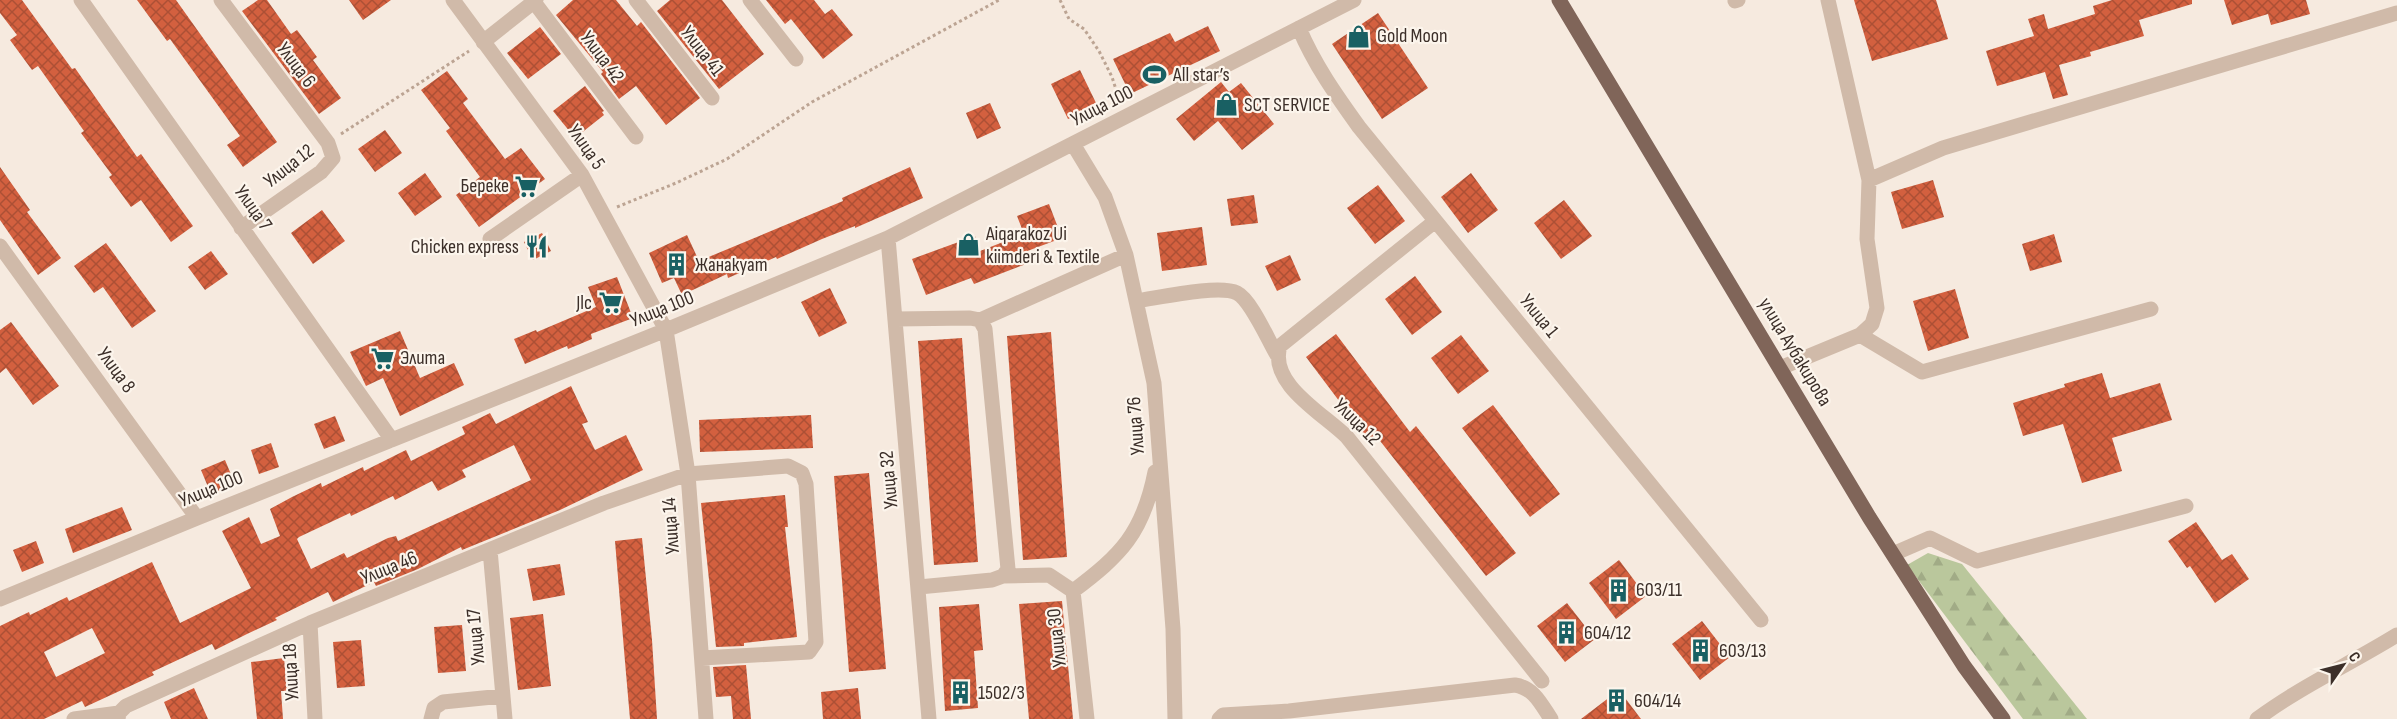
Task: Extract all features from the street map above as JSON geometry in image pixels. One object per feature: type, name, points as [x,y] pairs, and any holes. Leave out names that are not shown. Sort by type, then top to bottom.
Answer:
[{"type":"main road","name":"улица Аубакирова","points":[[1559,0],[1893,554],[1965,666],[2003,719]]},
{"type":"street","name":"Улица 7","points":[[81,0],[392,440]]},
{"type":"street","name":"Улица 6","points":[[222,0],[330,150]]},
{"type":"street","name":"Улица 5","points":[[453,0],[582,175],[666,330]]},
{"type":"street","name":"Улица 41","points":[[636,0],[712,98]]},
{"type":"street","points":[[750,0],[796,59]]},
{"type":"street","name":"Улица 100","points":[[2,596],[666,330],[888,238],[1354,0]]},
{"type":"street","points":[[1780,368],[1860,335],[1872,324],[1877,308],[1867,239],[1869,180],[1828,0]]},
{"type":"street","points":[[483,42],[535,1]]},
{"type":"street","name":"Улица 42","points":[[535,1],[636,137]]},
{"type":"street","points":[[1869,180],[1943,148],[2397,13]]},
{"type":"street","name":"Улица 1","points":[[1299,28],[1323,77],[1359,127],[1434,222],[1761,620]]},
{"type":"street","name":"Улица 76","points":[[1074,144],[1105,197],[1126,255],[1154,383],[1173,629],[1175,719]]},
{"type":"street","name":"Улица 12","points":[[241,228],[321,171],[330,150]]},
{"type":"street","points":[[490,239],[582,175]]},
{"type":"street","points":[[1277,355],[1280,345],[1434,222]]},
{"type":"street","name":"Улица 32","points":[[888,238],[929,719]]},
{"type":"street","name":"Улица 8","points":[[0,246],[197,518]]},
{"type":"street","points":[[896,319],[980,320],[1126,255]]},
{"type":"street","name":"Улица 12","points":[[1136,301],[1221,289],[1238,293],[1247,303],[1277,355],[1279,366],[1299,397],[1332,422],[1347,437],[1542,681]]},
{"type":"street","points":[[1860,335],[1922,372],[2151,309]]},
{"type":"street","points":[[980,320],[985,329],[1008,569],[1003,576]]},
{"type":"street","name":"Улица 14","points":[[666,330],[688,474],[706,719]]},
{"type":"street","points":[[1073,591],[1108,564],[1126,545],[1149,502],[1159,454]]},
{"type":"street","name":"Улица 46","points":[[119,716],[126,706],[310,623],[604,503],[688,474],[788,466],[802,473],[806,484],[816,642],[810,652],[702,658]]},
{"type":"street","points":[[1893,554],[1930,538],[1977,561],[2186,506]]},
{"type":"street","name":"Улица 17","points":[[490,550],[505,719]]},
{"type":"street","name":"Улица 30","points":[[919,587],[992,580],[1003,576],[1049,574],[1073,591],[1087,719]]},
{"type":"street","name":"Улица 18","points":[[310,623],[315,719]]},
{"type":"street","points":[[2257,719],[2285,698],[2360,658],[2397,635]]},
{"type":"street","points":[[1219,719],[1223,716],[1289,715],[1515,685],[1524,686],[1535,695],[1551,719]]},
{"type":"street","points":[[430,719],[434,708],[443,702],[503,696]]},
{"type":"street","points":[[75,719],[119,716]]},
{"type":"path","points":[[604,212],[676,183],[727,159],[812,102],[999,0]]},
{"type":"path","points":[[1060,0],[1069,19],[1084,29],[1099,51],[1112,77],[1120,102],[1122,119]]},
{"type":"path","points":[[330,150],[483,42]]},
{"type":"green space","points":[[1928,553],[1962,564],[2087,719],[2023,719],[1907,565]]},
{"type":"building","points":[[0,0],[22,0],[72,69],[75,68],[137,157],[141,154],[193,226],[171,242],[141,200],[131,207],[109,177],[112,175],[81,133],[84,131],[38,66],[32,70],[10,40],[17,35],[0,13]]},
{"type":"building","points":[[137,0],[176,0],[277,142],[243,167],[227,145],[240,136],[170,39],[167,41]]},
{"type":"building","points":[[258,0],[267,0],[291,34],[297,30],[317,57],[313,60],[341,98],[319,114],[242,11]]},
{"type":"building","points":[[349,0],[391,0],[363,20]]},
{"type":"building","points":[[573,0],[616,0],[637,26],[641,22],[700,98],[666,125],[636,86],[619,99],[601,74],[603,72],[556,15]]},
{"type":"building","points":[[670,0],[722,0],[764,54],[719,89],[657,11]]},
{"type":"building","points":[[766,0],[814,0],[825,14],[832,9],[853,35],[823,59],[791,19],[785,24]]},
{"type":"building","points":[[1854,0],[1936,0],[1948,39],[1872,61]]},
{"type":"building","points":[[2112,0],[2192,0],[2192,4],[2139,20],[2144,36],[2090,52],[2091,56],[2059,65],[2068,95],[2053,99],[2045,72],[1997,86],[1986,51],[2034,36],[2028,19],[2044,14],[2048,29],[2095,14],[2093,6]]},
{"type":"building","points":[[2224,0],[2306,0],[2310,14],[2271,25],[2268,14],[2232,25]]},
{"type":"building","points":[[1378,13],[1428,88],[1382,119],[1332,44]]},
{"type":"building","points":[[1208,26],[1220,51],[1130,94],[1113,59],[1170,33],[1175,42]]},
{"type":"building","points":[[540,27],[561,54],[528,79],[507,53]]},
{"type":"building","points":[[1080,70],[1097,105],[1068,119],[1051,84]]},
{"type":"building","points":[[447,71],[468,99],[463,103],[505,159],[521,148],[545,179],[479,227],[456,195],[480,177],[446,131],[450,128],[421,90]]},
{"type":"building","name":"SCT SERVICE","points":[[1221,82],[1229,92],[1241,83],[1274,124],[1242,150],[1218,121],[1194,141],[1176,119]]},
{"type":"building","points":[[585,86],[604,111],[602,112],[604,115],[575,138],[553,111]]},
{"type":"building","points":[[990,103],[1001,128],[977,139],[966,113]]},
{"type":"building","points":[[385,130],[402,153],[375,172],[358,149]]},
{"type":"building","points":[[0,167],[30,210],[27,212],[61,258],[38,275],[0,220]]},
{"type":"building","points":[[910,167],[923,198],[855,228],[855,226],[728,278],[727,274],[682,295],[674,278],[662,283],[649,253],[687,235],[699,261],[843,201],[842,198]]},
{"type":"building","points":[[425,173],[442,197],[415,216],[398,193]]},
{"type":"building","points":[[1471,173],[1498,210],[1468,233],[1441,197]]},
{"type":"building","points":[[1933,180],[1944,217],[1902,229],[1891,192]]},
{"type":"building","points":[[1378,185],[1405,221],[1375,244],[1347,208]]},
{"type":"building","points":[[1254,195],[1258,223],[1231,226],[1227,199]]},
{"type":"building","points":[[1564,200],[1592,236],[1561,259],[1534,223]]},
{"type":"building","points":[[1049,204],[1062,238],[1022,253],[1026,264],[974,284],[971,278],[926,295],[912,259],[975,236],[980,251],[1024,234],[1017,216]]},
{"type":"building","points":[[322,210],[345,241],[313,264],[291,233]]},
{"type":"building","points":[[1202,227],[1207,265],[1162,271],[1157,233]]},
{"type":"building","name":"Chicken express","points":[[542,233],[551,251],[533,260],[524,242]]},
{"type":"building","points":[[2054,234],[2062,262],[2030,271],[2022,244]]},
{"type":"building","points":[[106,243],[156,311],[132,328],[103,287],[94,293],[74,266]]},
{"type":"building","points":[[211,251],[228,274],[205,290],[188,267]]},
{"type":"building","points":[[1290,255],[1301,280],[1277,291],[1265,266]]},
{"type":"building","points":[[1415,276],[1442,312],[1412,335],[1385,299]]},
{"type":"building","points":[[617,277],[633,318],[591,334],[592,339],[568,349],[567,346],[525,364],[514,339],[536,330],[537,332],[596,307],[588,287]]},
{"type":"building","points":[[830,288],[847,323],[819,337],[801,302]]},
{"type":"building","points":[[1955,289],[1969,338],[1928,351],[1913,301]]},
{"type":"building","points":[[11,322],[59,386],[33,405],[6,368],[0,373],[0,330]]},
{"type":"building","points":[[400,331],[420,378],[454,363],[464,385],[400,416],[383,378],[366,386],[350,352]]},
{"type":"building","points":[[1051,332],[1067,557],[1023,560],[1007,336]]},
{"type":"building","points":[[1336,334],[1410,432],[1416,426],[1516,553],[1486,576],[1377,437],[1370,442],[1306,357]]},
{"type":"building","points":[[1461,335],[1489,371],[1458,394],[1431,358]]},
{"type":"building","points":[[962,338],[978,562],[934,565],[918,341]]},
{"type":"building","points":[[2102,373],[2110,398],[2160,383],[2172,420],[2112,438],[2122,471],[2082,483],[2063,424],[2023,436],[2013,403]]},
{"type":"building","points":[[571,386],[588,422],[582,424],[595,450],[626,435],[643,470],[560,510],[462,550],[461,547],[418,569],[376,586],[374,582],[333,602],[328,592],[215,650],[212,644],[152,672],[154,675],[85,707],[82,701],[44,719],[0,719],[0,626],[29,612],[30,615],[67,597],[69,601],[152,562],[180,623],[251,588],[222,531],[249,517],[261,544],[280,536],[270,509],[292,497],[321,483],[322,487],[363,467],[364,471],[406,450],[411,461],[465,434],[462,427],[490,413],[496,424]],"holes":[[[514,445],[531,480],[398,541],[396,536],[388,538],[347,558],[344,553],[311,569],[297,539],[299,537],[393,496],[395,500],[432,481],[438,491],[466,477],[462,470]],[[92,628],[105,653],[56,677],[44,652]]]},
{"type":"building","points":[[1493,405],[1560,494],[1530,517],[1462,428]]},
{"type":"building","points":[[811,415],[813,448],[700,452],[699,420]]},
{"type":"building","points":[[335,416],[345,441],[324,449],[314,424]]},
{"type":"building","points":[[271,443],[279,467],[259,474],[251,450]]},
{"type":"building","points":[[225,460],[235,484],[211,494],[201,470]]},
{"type":"building","points":[[869,473],[886,669],[849,672],[834,476]]},
{"type":"building","points":[[785,495],[788,527],[785,527],[797,637],[744,643],[744,646],[716,647],[701,503]]},
{"type":"building","points":[[122,507],[132,530],[73,553],[65,529]]},
{"type":"building","points":[[2196,522],[2222,560],[2232,554],[2249,579],[2215,603],[2190,566],[2187,568],[2168,541]]},
{"type":"building","points":[[642,538],[657,719],[630,719],[624,650],[615,541]]},
{"type":"building","points":[[36,541],[44,563],[22,572],[13,550]]},
{"type":"building","name":"603/11","points":[[1619,560],[1646,596],[1616,619],[1589,583]]},
{"type":"building","points":[[560,564],[565,595],[533,601],[527,569]]},
{"type":"building","points":[[1062,601],[1073,719],[1029,719],[1019,604]]},
{"type":"building","name":"604/12","points":[[1567,603],[1595,639],[1565,662],[1537,626]]},
{"type":"building","points":[[979,604],[983,650],[974,651],[978,708],[945,711],[939,607]]},
{"type":"building","points":[[543,614],[551,686],[518,690],[510,618]]},
{"type":"building","name":"603/13","points":[[1702,621],[1730,657],[1700,680],[1672,644]]},
{"type":"building","points":[[462,625],[466,671],[438,673],[434,627]]},
{"type":"building","points":[[361,640],[365,686],[337,688],[333,642]]},
{"type":"building","points":[[284,658],[287,691],[281,691],[283,719],[257,719],[251,662]]},
{"type":"building","points":[[746,665],[751,719],[733,719],[731,696],[716,697],[713,667]]},
{"type":"building","points":[[194,688],[208,719],[171,719],[164,702]]},
{"type":"building","points":[[858,688],[861,719],[823,719],[821,692]]},
{"type":"building","name":"604/14","points":[[1619,690],[1641,719],[1581,719]]},
{"type":"place","name":"Gold Moon","points":[[1359,36]]},
{"type":"place","name":"All star’s","points":[[1155,75]]},
{"type":"place","name":"SCT SERVICE","points":[[1226,105]]},
{"type":"place","name":"Береке","points":[[527,186]]},
{"type":"place","name":"Aiqarakoz Ui kiimderi & Textile","points":[[968,245]]},
{"type":"place","name":"Chicken express","points":[[537,247]]},
{"type":"place","name":"Жанакуат","points":[[677,265]]},
{"type":"place","name":"Jlc","points":[[610,303]]},
{"type":"place","name":"Элита","points":[[382,358]]},
{"type":"place","name":"603/11","points":[[1618,590]]},
{"type":"place","name":"604/12","points":[[1566,633]]},
{"type":"place","name":"603/13","points":[[1701,651]]},
{"type":"place","name":"1502/3","points":[[960,693]]},
{"type":"place","name":"604/14","points":[[1616,701]]}]
